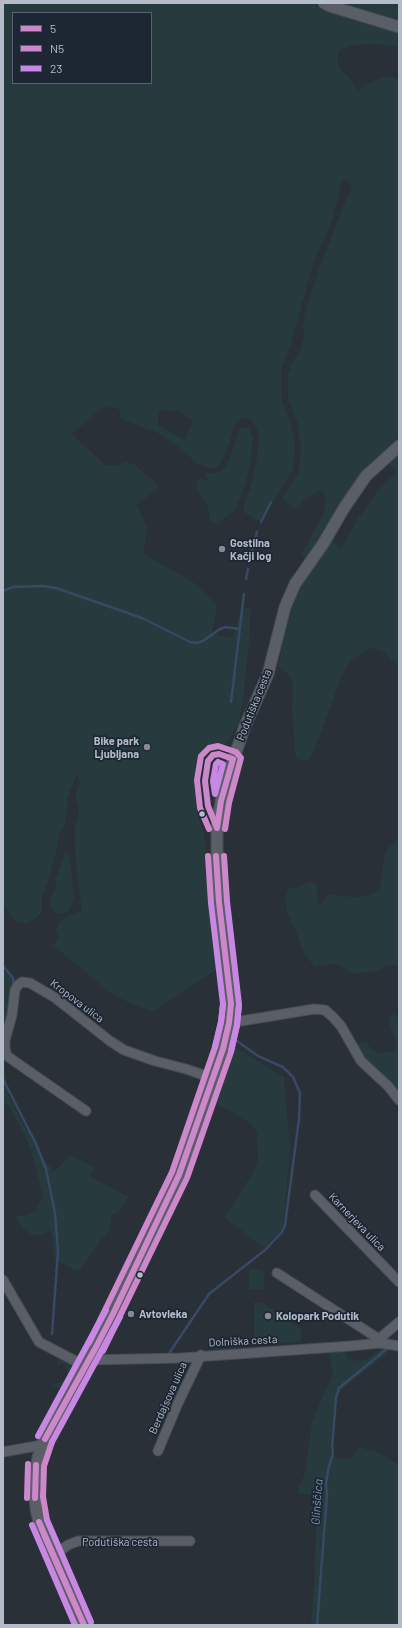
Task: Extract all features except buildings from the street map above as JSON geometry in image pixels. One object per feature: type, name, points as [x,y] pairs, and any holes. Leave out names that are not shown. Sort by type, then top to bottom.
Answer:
[{"type":"street","points":[[324,3],[399,26]]},
{"type":"street","name":"Podutiška cesta","points":[[84,1625],[41,1529],[35,1502],[35,1476],[38,1457],[42,1445],[113,1314],[176,1181],[223,1049],[230,1023],[231,1004],[216,866],[217,828],[221,802],[228,775],[245,726],[268,674],[285,607],[295,584],[323,544],[344,508],[366,476],[399,446]]},
{"type":"street","name":"Kropova ulica","points":[[86,1111],[7,1056],[4,1049],[5,1040],[12,1015],[15,990],[18,984],[22,982],[30,983],[54,997],[110,1041],[124,1050],[212,1078]]},
{"type":"street","points":[[230,1023],[314,1010],[324,1010],[334,1017],[341,1026],[361,1061],[388,1086],[399,1100]]},
{"type":"street","name":"Karnerjeva ulica","points":[[315,1195],[399,1282]]},
{"type":"street","points":[[277,1273],[382,1342],[399,1322]]},
{"type":"street","points":[[3,1280],[39,1342],[86,1363]]},
{"type":"street","name":"Dolniška cesta","points":[[86,1363],[182,1358],[200,1355],[350,1346],[382,1342],[398,1346]]},
{"type":"street","name":"Berdajsova ulica","points":[[158,1451],[200,1355]]},
{"type":"street","points":[[3,1452],[42,1445]]},
{"type":"street","name":"Podutiška cesta","points":[[53,1556],[68,1545],[78,1541],[190,1541]]},
{"type":"green space","points":[[3,3],[314,3],[317,6],[331,12],[399,30],[399,47],[376,44],[352,45],[339,51],[337,59],[342,72],[348,76],[358,91],[366,85],[384,77],[399,78],[399,436],[361,472],[336,508],[326,529],[308,557],[304,557],[302,553],[324,512],[326,499],[322,491],[317,492],[307,497],[294,509],[282,499],[299,471],[301,446],[297,422],[288,398],[288,374],[292,362],[300,351],[304,338],[303,324],[319,269],[345,202],[353,186],[343,178],[332,221],[313,264],[291,343],[281,371],[282,400],[291,424],[295,446],[293,469],[263,519],[258,521],[244,512],[244,505],[253,479],[259,438],[256,426],[250,419],[244,418],[239,420],[234,425],[229,444],[221,462],[217,467],[209,468],[196,463],[184,451],[158,433],[125,421],[120,417],[120,410],[114,407],[101,408],[72,434],[105,465],[116,466],[126,462],[134,464],[159,486],[137,505],[147,529],[143,553],[194,583],[217,606],[212,634],[233,638],[241,607],[250,609],[250,633],[239,723],[227,743],[204,751],[196,768],[198,815],[204,836],[222,966],[153,1011],[132,1004],[112,994],[53,945],[58,938],[58,932],[56,930],[59,923],[66,917],[82,911],[75,847],[75,827],[79,808],[75,795],[80,782],[77,775],[68,797],[65,825],[59,834],[56,852],[45,891],[42,895],[42,911],[37,917],[27,924],[15,921],[5,907],[3,901]],"holes":[[[158,410],[178,411],[193,420],[185,440],[158,425]]]},
{"type":"green space","points":[[343,3],[399,3],[399,21],[378,14]]},
{"type":"green space","points":[[247,427],[250,430],[253,439],[249,470],[242,494],[236,509],[217,524],[213,523],[210,520],[208,506],[199,494],[196,482],[199,478],[208,481],[206,473],[217,473],[223,470],[229,460],[241,428]]},
{"type":"green space","points":[[399,454],[399,668],[384,652],[371,648],[352,659],[343,673],[313,753],[308,760],[301,761],[296,758],[295,749],[292,680],[289,675],[278,666],[292,607],[299,586],[318,563],[331,540],[341,549],[357,520],[376,493],[396,473],[388,463]]},
{"type":"green space","points":[[216,762],[222,763],[223,766],[215,799],[212,795],[210,781],[212,766]]},
{"type":"green space","points":[[399,839],[399,967],[395,965],[386,966],[376,971],[351,973],[340,965],[329,964],[315,967],[304,953],[296,931],[287,913],[285,898],[289,888],[298,888],[310,881],[317,884],[317,902],[321,904],[329,894],[352,897],[370,895],[380,889],[385,852],[396,840]]},
{"type":"green space","points":[[65,852],[68,853],[70,858],[74,896],[71,907],[67,912],[59,914],[52,909],[50,904],[56,887],[56,878]]},
{"type":"green space","points":[[3,970],[11,976],[13,989],[11,1008],[3,1033]]},
{"type":"green space","points":[[394,1014],[399,1019],[399,1095],[367,1063],[357,1046],[360,1042],[368,1044],[371,1050],[374,1049],[379,1054],[394,1051],[397,1047],[389,1021],[390,1016]]},
{"type":"green space","points":[[235,1047],[284,1077],[290,1148],[285,1209],[282,1229],[264,1248],[225,1218],[258,1164],[257,1133],[252,1125],[233,1112],[209,1102],[227,1052],[233,1053]]},
{"type":"green space","points":[[3,1054],[9,1097],[27,1131],[33,1132],[44,1159],[54,1172],[70,1155],[95,1168],[90,1176],[128,1197],[118,1213],[112,1214],[109,1230],[78,1272],[55,1259],[51,1230],[33,1236],[22,1227],[15,1216],[26,1216],[36,1211],[40,1200],[44,1198],[31,1151],[25,1136],[11,1109],[3,1101]]},
{"type":"green space","points":[[249,1268],[264,1272],[264,1289],[249,1290]]},
{"type":"green space","name":"Kolopark Podutik","points":[[254,1302],[263,1303],[301,1329],[301,1342],[254,1345]]},
{"type":"green space","points":[[387,1346],[389,1349],[382,1358],[342,1389],[338,1397],[334,1415],[330,1447],[332,1455],[340,1459],[354,1457],[359,1447],[377,1452],[399,1465],[399,1625],[311,1625],[317,1505],[314,1498],[310,1495],[297,1492],[305,1473],[312,1422],[333,1375],[329,1351],[347,1352],[347,1358],[357,1361],[365,1360]]},
{"type":"green space","points":[[61,1358],[70,1362],[74,1373],[68,1384],[60,1388],[52,1386],[65,1379],[68,1372],[63,1363],[58,1366],[58,1361]]},
{"type":"waterway","points":[[261,522],[271,502]]},
{"type":"waterway","points":[[249,563],[257,532]]},
{"type":"waterway","points":[[246,579],[248,569]]},
{"type":"waterway","points":[[3,591],[13,587],[42,586],[56,588],[142,618],[190,642],[196,643],[203,641],[220,629],[226,627],[239,629]]},
{"type":"waterway","points":[[231,702],[244,594]]},
{"type":"waterway","points":[[3,966],[13,978],[13,988]]},
{"type":"waterway","points":[[170,1352],[209,1294],[265,1250],[282,1232],[285,1225],[299,1119],[300,1093],[293,1077],[283,1067],[258,1056],[237,1041]]},
{"type":"waterway","points":[[3,1079],[36,1144],[46,1169],[55,1213],[58,1251],[52,1334]]},
{"type":"waterway","name":"Glinščica","points":[[317,1625],[327,1494],[326,1483],[333,1454],[332,1447],[336,1398],[339,1388],[389,1347]]},
{"type":"transit line","name":"N5","points":[[209,829],[200,808],[197,780],[201,756],[209,748],[218,746],[236,752],[241,758],[229,803],[225,829]]},
{"type":"transit line","name":"5","points":[[219,754],[233,759],[221,801],[217,828],[208,806],[205,781],[208,761],[213,755],[219,754]]},
{"type":"transit line","name":"23","points":[[218,762],[223,764],[215,794],[213,781],[216,764],[218,762]]},
{"type":"transit line","name":"N5","points":[[208,856],[211,903]]},
{"type":"transit line","name":"5","points":[[216,856],[219,902]]},
{"type":"transit line","name":"5","points":[[216,856],[219,902]]},
{"type":"transit line","name":"N5","points":[[224,856],[227,901]]},
{"type":"transit line","name":"23","points":[[227,901],[239,1004]]},
{"type":"transit line","name":"5","points":[[219,902],[231,1004]]},
{"type":"transit line","name":"5","points":[[219,902],[231,1004]]},
{"type":"transit line","name":"23","points":[[211,903],[223,1004],[221,1022],[215,1047]]},
{"type":"transit line","name":"N5","points":[[89,1343],[172,1172],[215,1047],[221,1022],[223,1004]]},
{"type":"transit line","name":"5","points":[[223,1049],[229,1023],[231,1004]]},
{"type":"transit line","name":"23","points":[[231,1051],[237,1025],[239,1004]]},
{"type":"transit line","name":"N5","points":[[103,1351],[187,1178],[231,1052],[237,1025],[239,1005]]},
{"type":"transit line","name":"5","points":[[179,1175],[223,1049]]},
{"type":"transit line","name":"5","points":[[179,1175],[223,1049]]},
{"type":"transit line","name":"5","points":[[113,1314],[179,1175]]},
{"type":"transit line","name":"5","points":[[113,1314],[179,1175]]},
{"type":"transit line","name":"23","points":[[38,1436],[106,1310]]},
{"type":"transit line","name":"5","points":[[96,1347],[113,1314]]},
{"type":"transit line","name":"23","points":[[52,1442],[120,1317]]},
{"type":"transit line","name":"5","points":[[45,1439],[96,1347]]},
{"type":"transit line","name":"5","points":[[45,1439],[96,1347]]},
{"type":"transit line","name":"N5","points":[[47,1520],[43,1497],[44,1466],[52,1442]]},
{"type":"transit line","name":"N5","points":[[27,1498],[28,1464]]},
{"type":"transit line","name":"5","points":[[35,1498],[36,1465]]},
{"type":"transit line","name":"5","points":[[35,1498],[36,1465]]},
{"type":"transit line","name":"23","points":[[47,1520],[91,1622]]},
{"type":"transit line","name":"5","points":[[39,1522],[84,1625],[45,1537],[39,1522]]},
{"type":"transit line","name":"23","points":[[32,1525],[75,1625]]},
{"type":"place","name":"Gostilna Kačji log","points":[[222,549]]},
{"type":"place","name":"Bike park Ljubljana","points":[[147,747]]},
{"type":"place","name":"Avtovleka","points":[[131,1314]]},
{"type":"place","name":"Kolopark Podutik","points":[[268,1316]]}]
